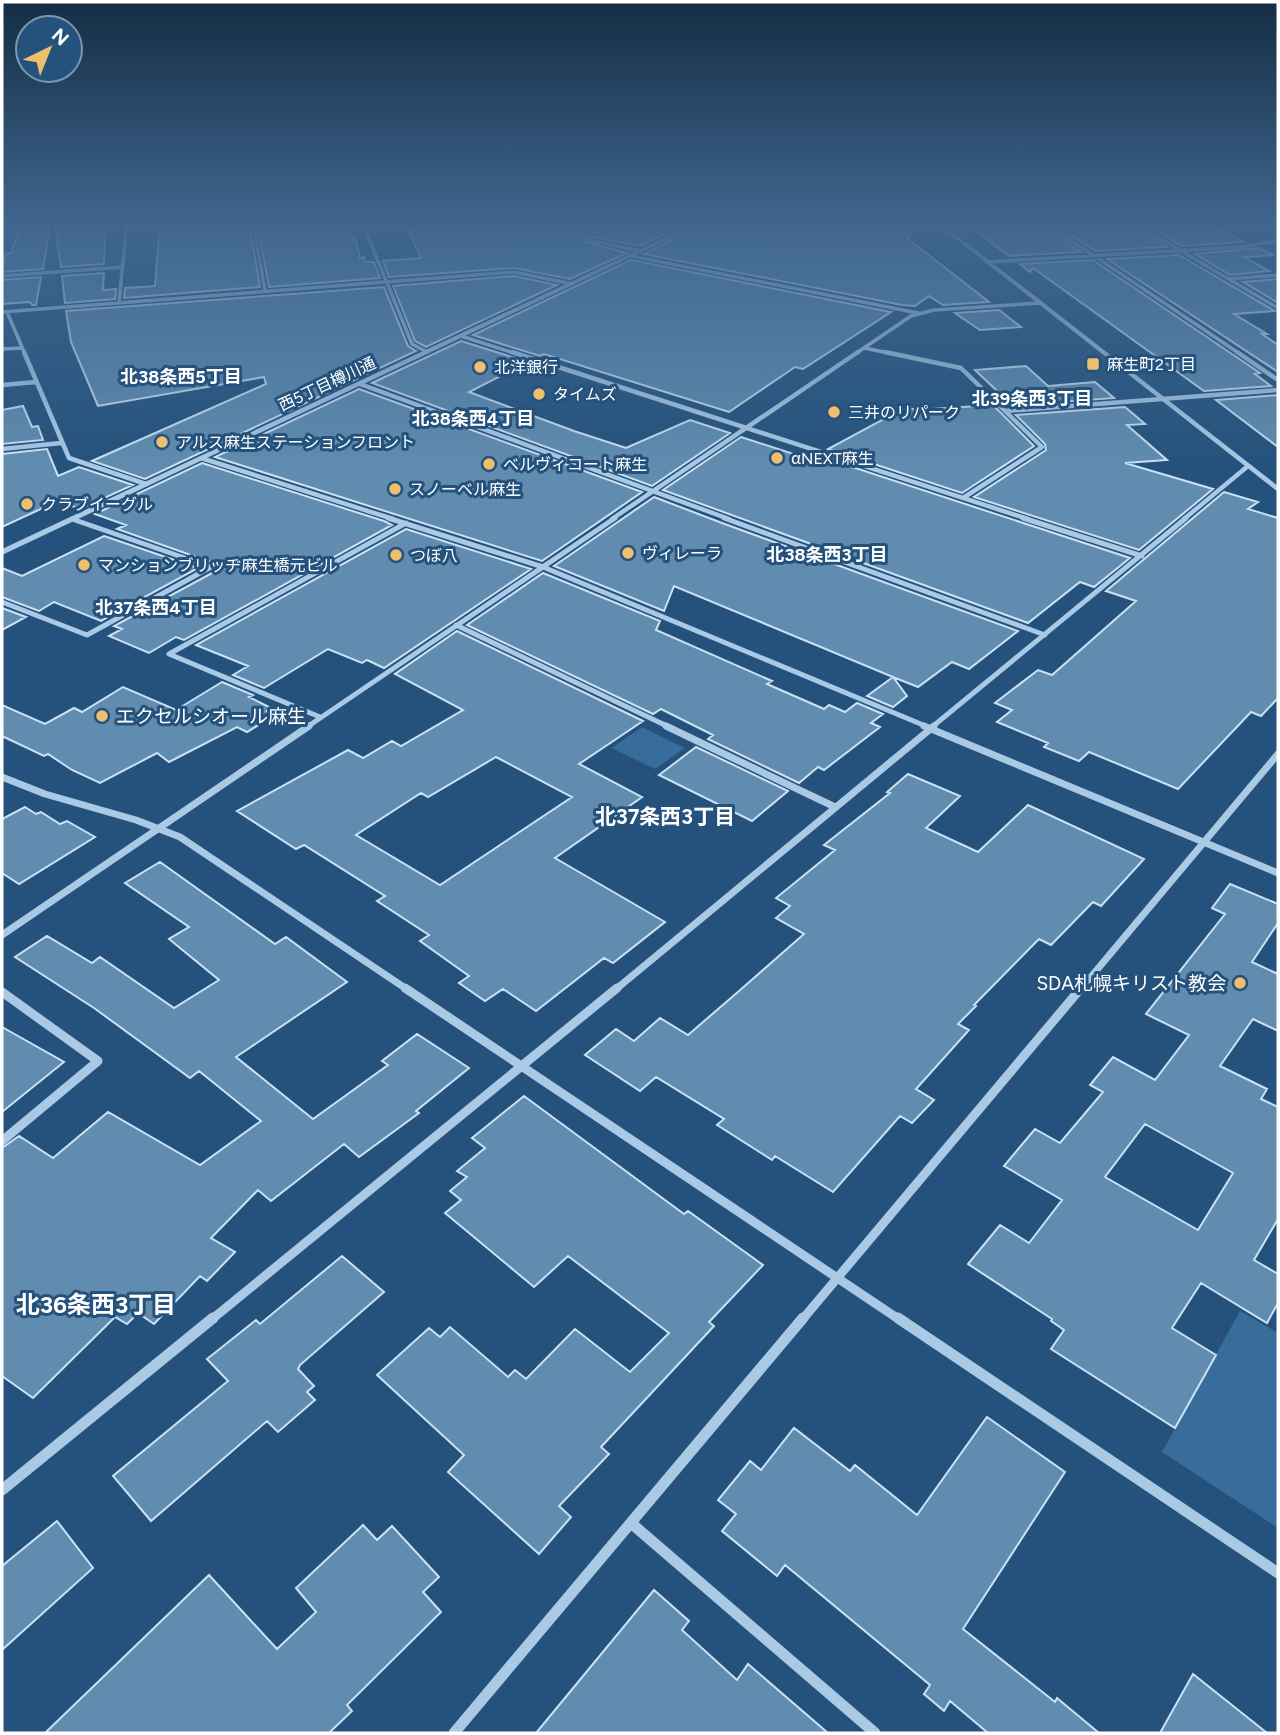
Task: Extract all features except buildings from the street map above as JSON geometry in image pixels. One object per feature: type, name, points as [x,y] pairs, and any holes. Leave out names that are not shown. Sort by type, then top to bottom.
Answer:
[{"type":"street","points":[[108,303],[5,312],[69,458],[146,484]]},
{"type":"street","points":[[394,303],[412,344],[427,352]]},
{"type":"street","name":"西5丁目樽川通","points":[[2,552],[532,303]]},
{"type":"street","points":[[867,303],[918,313],[1040,303],[1278,490]]},
{"type":"street","points":[[1163,303],[1278,380]]},
{"type":"street","points":[[2,935],[158,826],[918,313]]},
{"type":"street","points":[[461,336],[1142,556]]},
{"type":"street","points":[[2,349],[22,348]]},
{"type":"street","points":[[864,348],[961,368],[1042,447],[963,498]]},
{"type":"street","points":[[2,385],[36,382]]},
{"type":"street","points":[[360,384],[1045,635]]},
{"type":"street","points":[[1005,411],[1278,390]]},
{"type":"street","points":[[2,449],[61,443]]},
{"type":"street","points":[[201,458],[543,567],[1278,873]]},
{"type":"street","points":[[2,1490],[522,1066],[1248,466]]},
{"type":"street","points":[[2,602],[86,635],[211,567],[72,519]]},
{"type":"street","points":[[320,717],[169,654],[406,523]]},
{"type":"street","points":[[456,625],[835,807]]},
{"type":"street","points":[[454,1733],[1278,754]]},
{"type":"street","points":[[2,777],[30,789],[158,826],[180,837],[1278,1573]]},
{"type":"street","points":[[2,992],[99,1061],[2,1141]]},
{"type":"street","points":[[631,1523],[875,1733]]},
{"type":"shaded area","points":[[642,727],[685,748],[655,769],[612,748]]},
{"type":"shaded area","points":[[1240,1311],[1278,1333],[1278,1528],[1162,1452]]},
{"type":"place","name":"麻生町2丁目","points":[[1093,364]]},
{"type":"place","name":"北洋銀行","points":[[480,367]]},
{"type":"place","name":"タイムズ","points":[[539,394]]},
{"type":"place","name":"三井のリパーク","points":[[834,412]]},
{"type":"place","name":"アルス麻生ステーションフロント","points":[[162,442]]},
{"type":"place","name":"αNEXT麻生","points":[[777,458]]},
{"type":"place","name":"ベルヴィコート麻生","points":[[489,464]]},
{"type":"place","name":"スノーベル麻生","points":[[395,489]]},
{"type":"place","name":"クラブイーグル","points":[[27,504]]},
{"type":"place","name":"ヴィレーラ","points":[[628,553]]},
{"type":"place","name":"つぼ八","points":[[396,555]]},
{"type":"place","name":"マンションブリッヂ麻生橋元ビル","points":[[84,565]]},
{"type":"place","name":"エクセルシオール麻生","points":[[102,716]]},
{"type":"place","name":"SDA札幌キリスト教会","points":[[1240,983]]},
{"type":"district","name":"北38条西5丁目","points":[[181,377]]},
{"type":"district","name":"北39条西3丁目","points":[[1032,399]]},
{"type":"district","name":"北38条西4丁目","points":[[473,419]]},
{"type":"district","name":"北38条西3丁目","points":[[827,555]]},
{"type":"district","name":"北37条西4丁目","points":[[156,608]]},
{"type":"district","name":"北37条西3丁目","points":[[665,816]]},
{"type":"district","name":"北36条西3丁目","points":[[96,1304]]}]
